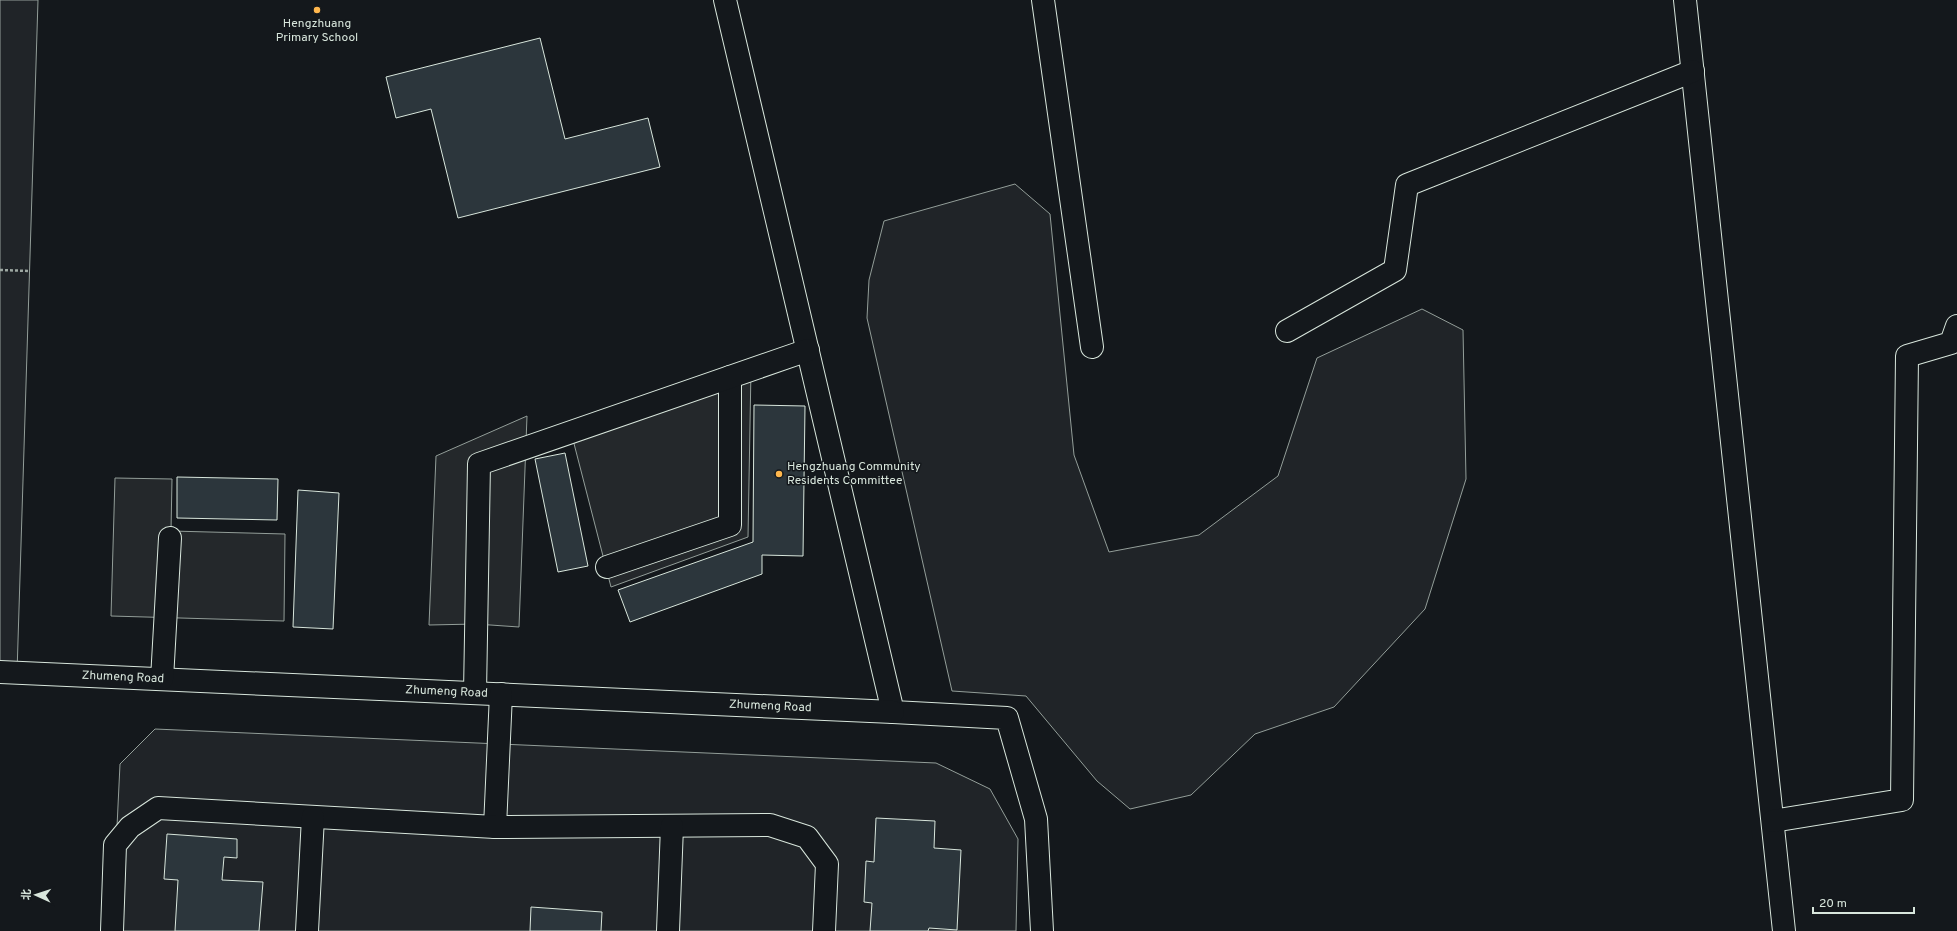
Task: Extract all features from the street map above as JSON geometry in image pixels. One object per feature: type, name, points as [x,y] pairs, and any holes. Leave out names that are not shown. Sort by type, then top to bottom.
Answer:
[{"type":"street","points":[[726,0],[893,712]]},
{"type":"street","points":[[1043,0],[1092,347]]},
{"type":"street","points":[[1685,0],[1784,931]]},
{"type":"street","points":[[1287,331],[1395,270],[1407,185],[1693,71]]},
{"type":"street","points":[[1773,821],[1902,800],[1907,356],[1951,343],[1957,326]]},
{"type":"street","points":[[475,693],[479,464],[808,350]]},
{"type":"street","points":[[607,567],[730,525],[730,377]]},
{"type":"street","points":[[162,679],[170,538]]},
{"type":"street","name":"Zhumeng Road","points":[[0,672],[1007,718],[1036,819],[1042,931]]},
{"type":"street","points":[[495,827],[501,694]]},
{"type":"street","points":[[112,931],[116,846],[130,827],[158,808],[495,827],[770,825],[807,837],[827,864],[824,931]]},
{"type":"street","points":[[307,931],[313,817]]},
{"type":"street","points":[[668,931],[672,826]]},
{"type":"path","points":[[0,270],[30,271]]},
{"type":"shaded area","points":[[0,0],[38,0],[17,673],[0,672]]},
{"type":"shaded area","points":[[1015,184],[1050,214],[1074,455],[1109,552],[1199,535],[1278,476],[1317,358],[1422,309],[1463,330],[1466,479],[1425,609],[1334,707],[1255,734],[1191,795],[1130,809],[1097,781],[1026,696],[952,691],[867,318],[869,280],[884,221]]},
{"type":"shaded area","points":[[751,369],[748,537],[611,587],[571,432]]},
{"type":"shaded area","points":[[527,416],[519,627],[476,624],[429,625],[436,456]]},
{"type":"shaded area","points":[[115,478],[172,479],[171,531],[285,534],[284,621],[111,616]]},
{"type":"shaded area","points":[[155,729],[936,763],[990,789],[1018,839],[1016,931],[112,931],[120,764]]},
{"type":"building","points":[[540,38],[565,139],[648,118],[660,167],[458,218],[431,109],[396,118],[386,77]]},
{"type":"building","name":"Hengzhuang Community Residents Committee","points":[[754,405],[805,406],[803,556],[762,555],[762,574],[630,622],[618,590],[753,542]]},
{"type":"building","points":[[565,453],[588,566],[558,572],[535,459]]},
{"type":"building","points":[[177,477],[278,479],[277,520],[177,518]]},
{"type":"building","points":[[298,490],[339,493],[333,629],[293,627]]},
{"type":"building","points":[[876,818],[935,821],[934,848],[961,850],[957,930],[929,928],[928,931],[870,931],[872,903],[864,902],[866,861],[874,862]]},
{"type":"building","points":[[167,834],[237,839],[237,858],[224,857],[222,880],[263,882],[259,931],[175,931],[178,880],[164,879]]},
{"type":"building","points":[[531,907],[602,912],[601,931],[530,931]]},
{"type":"place","name":"Hengzhuang Primary School","points":[[317,10]]},
{"type":"place","name":"Hengzhuang Community Residents Committee","points":[[779,474]]}]
